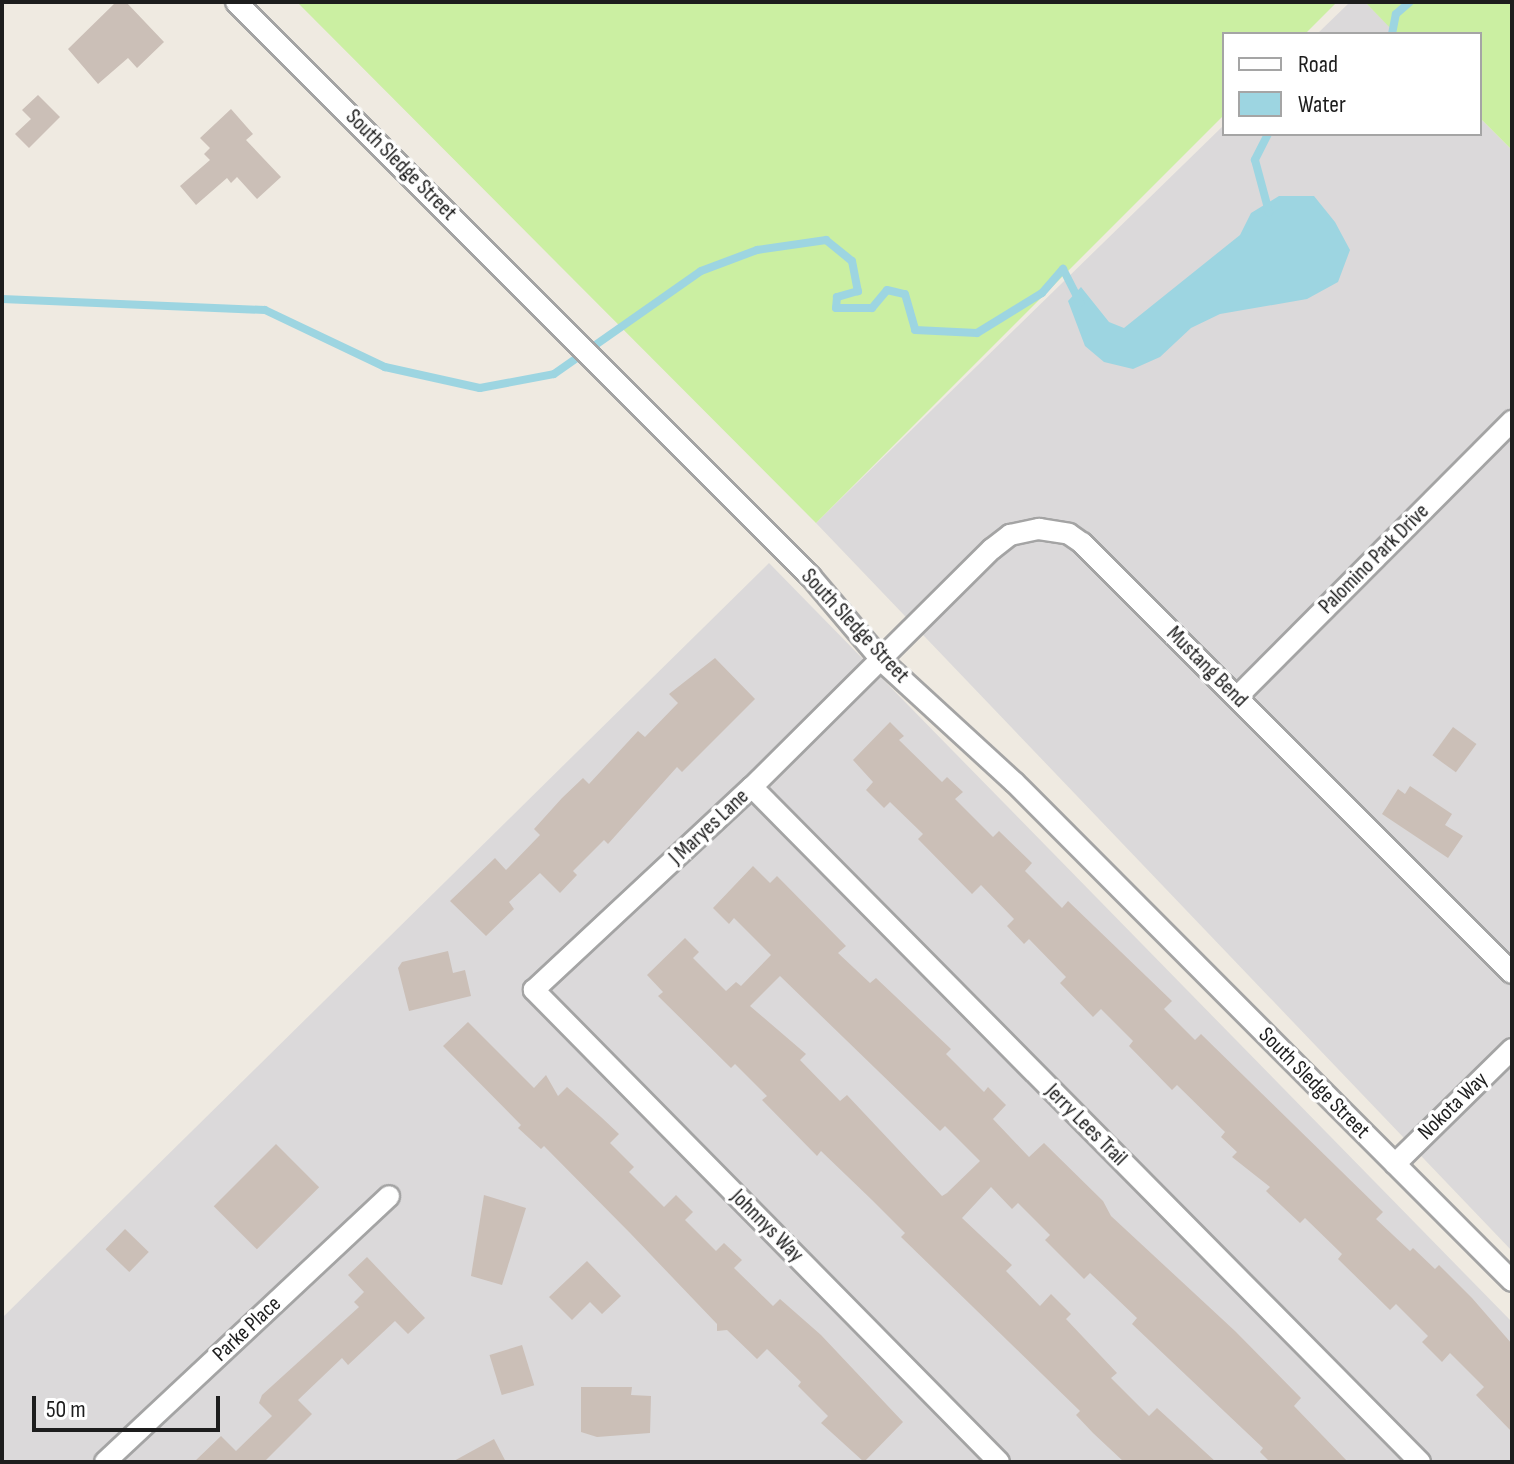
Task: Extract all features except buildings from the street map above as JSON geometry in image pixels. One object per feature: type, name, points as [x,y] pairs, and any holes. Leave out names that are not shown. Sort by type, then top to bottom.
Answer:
[{"type":"street","name":"South Sledge Street","points":[[236,2],[811,577],[883,662],[1014,782],[1512,1281]]},
{"type":"street","name":"Palomino Park Drive","points":[[1237,697],[1508,432]]},
{"type":"street","name":"Mustang Bend","points":[[883,662],[1010,535],[1055,530],[1082,543],[1512,973]]},
{"type":"street","name":"J Maryes Lane","points":[[534,990],[883,662]]},
{"type":"street","name":"Jerry Lees Trail","points":[[752,787],[1420,1462]]},
{"type":"street","name":"Johnnys Way","points":[[534,990],[999,1462]]},
{"type":"street","name":"Nokota Way","points":[[1395,1164],[1512,1049]]},
{"type":"street","name":"Parke Place","points":[[105,1462],[389,1196]]},
{"type":"shaded area","points":[[1350,2],[1365,2],[1395,32],[1319,32]]},
{"type":"shaded area","points":[[1482,120],[1512,150],[1512,1251],[816,523],[1222,127],[1222,136],[1482,136]]},
{"type":"shaded area","points":[[769,563],[1512,1322],[1512,1462],[2,1462],[2,1318]]},
{"type":"green space","points":[[297,2],[1337,2],[1307,32],[1222,32],[1222,117],[816,523]]},
{"type":"green space","points":[[1365,2],[1512,2],[1512,150],[1482,120],[1482,32],[1394,32]]},
{"type":"water","points":[[1279,196],[1314,196],[1335,222],[1350,250],[1338,282],[1307,299],[1220,314],[1191,328],[1160,357],[1133,369],[1104,362],[1085,346],[1068,301],[1081,287],[1109,322],[1124,328],[1240,235],[1251,213]]},
{"type":"waterway","points":[[1392,32],[1396,14],[1410,2]]},
{"type":"waterway","points":[[1267,136],[1255,160],[1269,212]]},
{"type":"waterway","points":[[2,299],[265,310],[385,367],[480,388],[554,374],[701,271],[757,250],[826,240],[852,261],[858,291],[837,297],[836,308],[872,308],[887,290],[905,294],[915,330],[977,333],[1042,293],[1063,269],[1080,303]]}]
